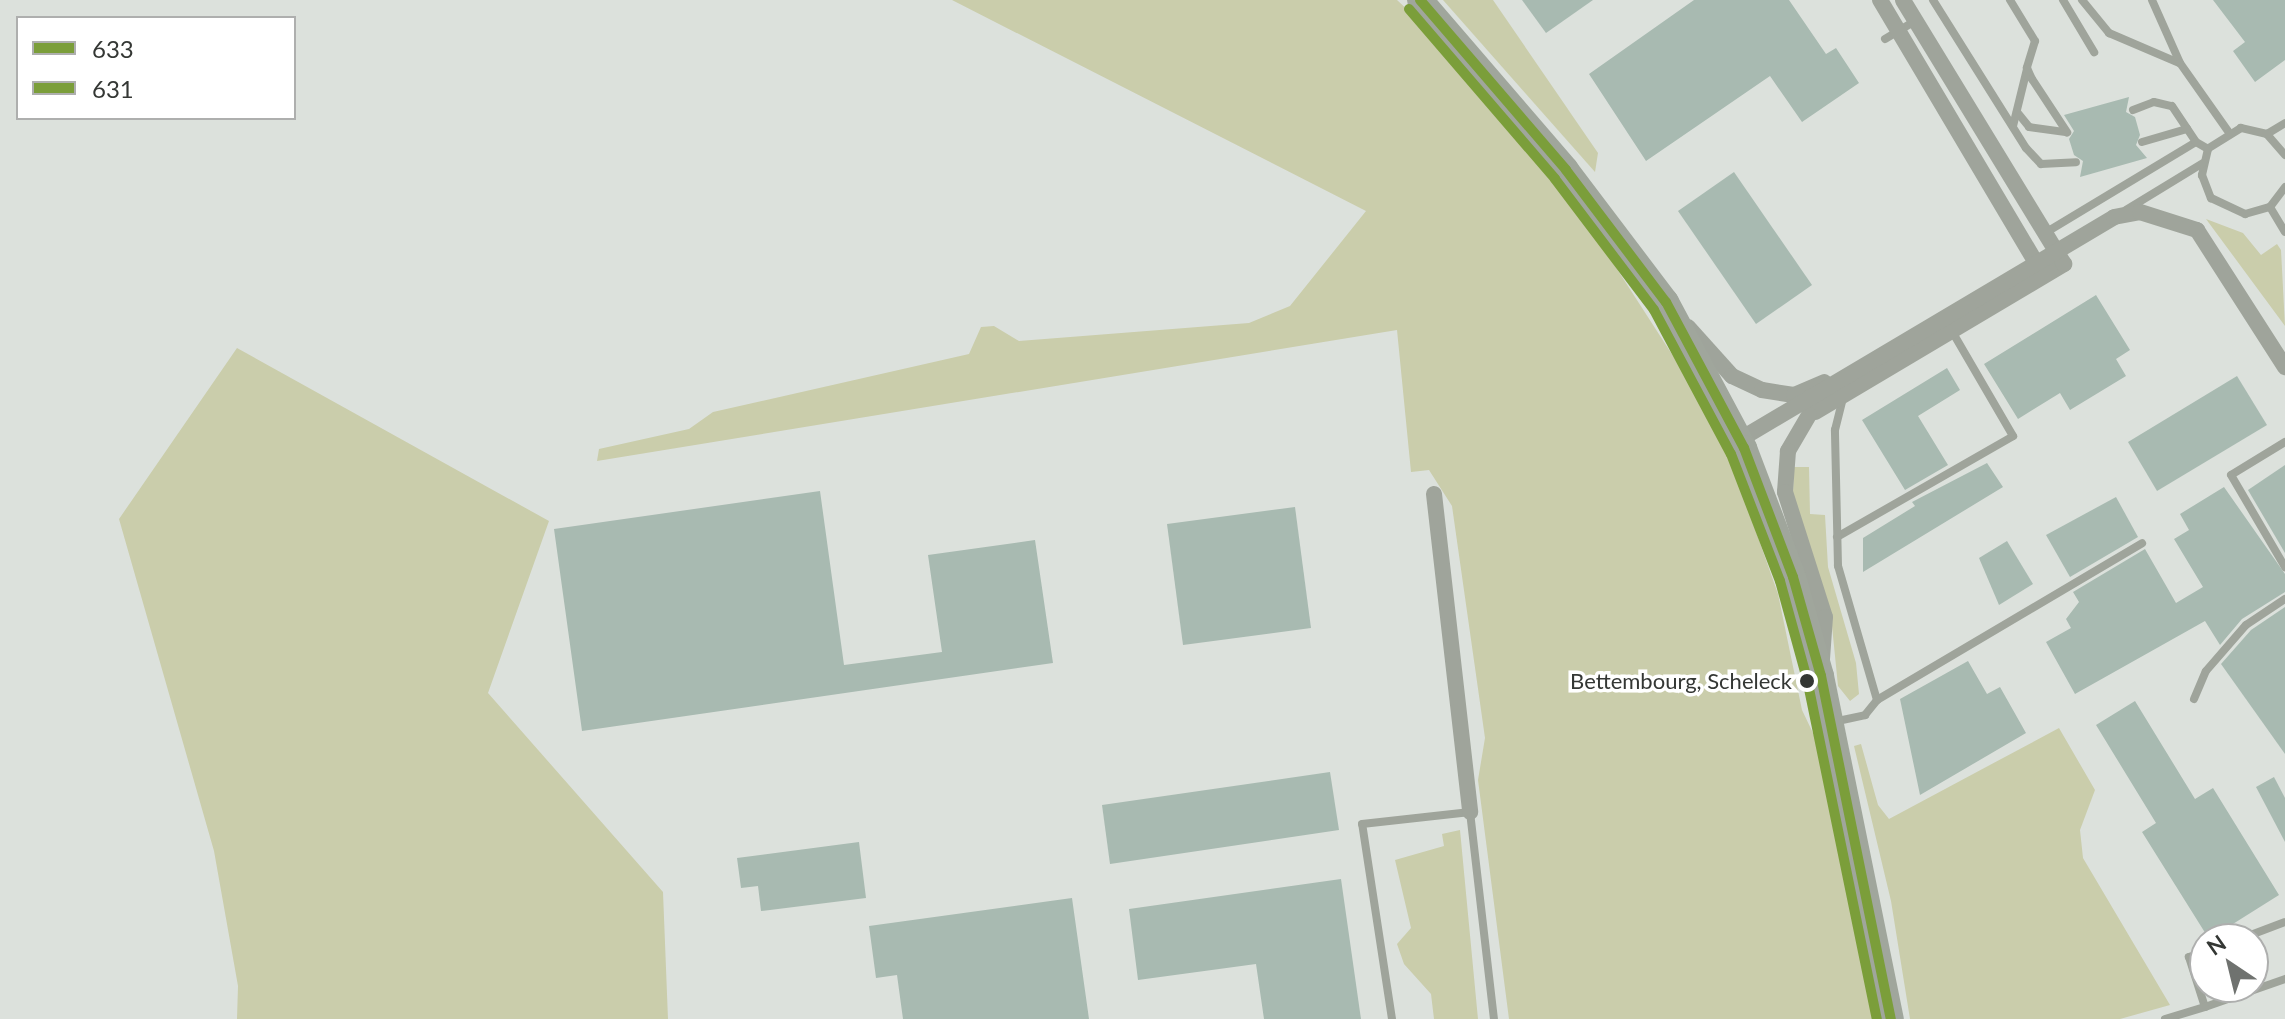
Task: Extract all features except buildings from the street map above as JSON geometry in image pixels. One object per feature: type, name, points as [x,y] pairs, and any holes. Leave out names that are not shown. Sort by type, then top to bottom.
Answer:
[{"type":"main road","points":[[1420,0],[1575,181],[1666,302],[1742,444],[1793,577],[1821,676],[1891,1019]]},
{"type":"street","points":[[1880,0],[1892,35],[2035,261]]},
{"type":"street","points":[[1742,444],[1809,415],[1843,396],[2064,264],[1903,0]]},
{"type":"street","points":[[1666,302],[1732,376],[1762,390],[1794,395],[2035,261],[2057,254],[2114,217],[2140,212],[2197,230],[2285,367]]},
{"type":"street","points":[[1742,444],[2035,261]]},
{"type":"street","points":[[1809,415],[1788,451],[1785,492],[1825,617],[1821,676]]},
{"type":"street","points":[[1434,494],[1470,812]]},
{"type":"lane","points":[[1933,0],[2013,126],[2041,164],[2076,162]]},
{"type":"lane","points":[[2010,0],[2035,41],[2013,126]]},
{"type":"lane","points":[[2063,0],[2094,52]]},
{"type":"lane","points":[[2082,0],[2109,33],[2180,63]]},
{"type":"lane","points":[[2152,0],[2180,63],[2228,131]]},
{"type":"lane","points":[[1892,35],[1916,21]]},
{"type":"lane","points":[[2017,112],[2029,127],[2067,132],[2027,68]]},
{"type":"lane","points":[[2133,110],[2154,102],[2172,106],[2196,142],[2208,149]]},
{"type":"lane","points":[[2285,123],[2267,134],[2228,131],[2208,149],[2203,163],[2205,187],[2221,207],[2245,214],[2270,207],[2285,187]]},
{"type":"lane","points":[[2142,142],[2187,129]]},
{"type":"lane","points":[[2267,134],[2285,155]]},
{"type":"lane","points":[[2045,233],[2196,142]]},
{"type":"lane","points":[[2114,217],[2203,163]]},
{"type":"lane","points":[[2270,207],[2285,232]]},
{"type":"lane","points":[[1837,537],[2013,436],[1952,331]]},
{"type":"lane","points":[[1843,396],[1835,430],[1838,566],[1877,700]]},
{"type":"lane","points":[[2285,442],[2231,475],[2285,567]]},
{"type":"lane","points":[[1832,723],[1865,715],[1877,700],[2142,543]]},
{"type":"lane","points":[[2194,699],[2206,671],[2246,625],[2285,599]]},
{"type":"lane","points":[[1392,1019],[1362,824],[1470,812],[1494,1019]]},
{"type":"lane","points":[[2165,1019],[2285,979]]},
{"type":"lane","points":[[2204,1003],[2205,1007]]},
{"type":"green space","points":[[952,0],[1397,0],[1427,28],[1597,238],[1684,373],[1735,472],[1778,594],[1802,710],[1823,754],[1874,1019],[1509,1019],[1478,780],[1485,738],[1452,506],[1429,470],[1411,472],[1397,330],[597,461],[599,449],[689,429],[713,412],[969,354],[981,327],[994,326],[1019,341],[1249,323],[1290,306],[1366,211]]},
{"type":"green space","points":[[1443,0],[1493,0],[1598,153],[1595,172]]},
{"type":"green space","points":[[2206,219],[2243,233],[2261,255],[2277,244],[2281,250],[2285,326]]},
{"type":"green space","points":[[237,348],[549,521],[488,693],[663,892],[668,1019],[237,1019],[238,986],[214,851],[119,519]]},
{"type":"green space","points":[[1794,467],[1809,467],[1810,514],[1825,515],[1828,567],[1856,663],[1859,694],[1850,701],[1838,686],[1831,616],[1793,493]]},
{"type":"green space","points":[[2059,728],[2095,790],[2080,830],[2083,858],[2170,1005],[2120,1019],[1910,1019],[1891,901],[1854,746],[1861,744],[1878,805],[1889,819]]},
{"type":"green space","points":[[1460,830],[1478,1019],[1434,1019],[1431,994],[1404,964],[1397,944],[1411,928],[1395,860],[1444,846],[1442,834]]},
{"type":"transit line","name":"633","points":[[1420,0],[1566,170],[1666,302],[1744,448],[1793,577],[1821,676],[1891,1019]]},
{"type":"transit line","name":"631","points":[[1409,9],[1555,179],[1654,310],[1731,454],[1780,581],[1807,679],[1877,1019]]},
{"type":"place","name":"Bettembourg, Scheleck","points":[[1807,681]]}]
